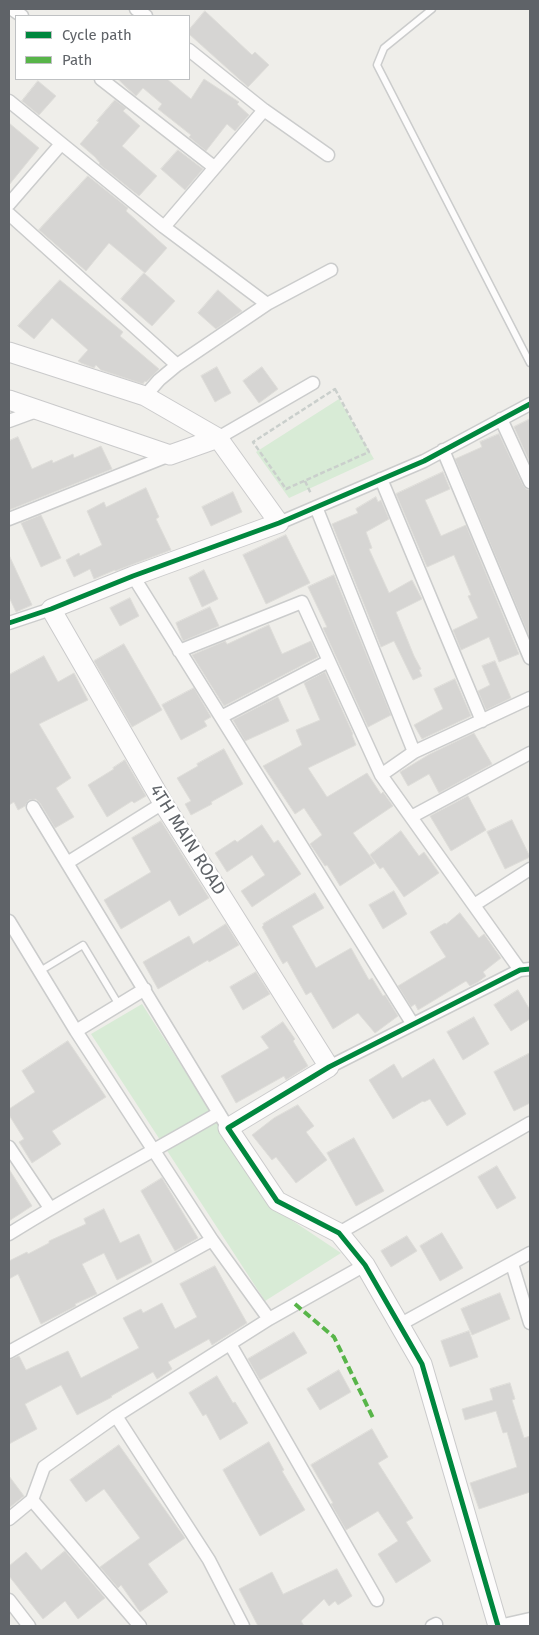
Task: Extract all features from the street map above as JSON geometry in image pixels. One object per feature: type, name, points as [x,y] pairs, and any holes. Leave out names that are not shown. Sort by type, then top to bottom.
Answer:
[{"type":"street","points":[[190,51],[264,110],[328,155]]},
{"type":"street","points":[[102,80],[214,167]]},
{"type":"street","points":[[9,101],[164,227],[267,304]]},
{"type":"street","points":[[164,227],[264,110]]},
{"type":"street","points":[[9,204],[61,144]]},
{"type":"street","points":[[9,214],[177,365]]},
{"type":"street","points":[[145,396],[159,380],[177,365],[267,304],[331,270]]},
{"type":"street","points":[[9,352],[145,396],[218,438],[279,523]]},
{"type":"street","points":[[9,519],[218,438],[313,383]]},
{"type":"street","points":[[9,400],[170,455]]},
{"type":"street","points":[[9,623],[279,523],[443,450],[530,404]]},
{"type":"street","points":[[9,421],[39,410]]},
{"type":"street","points":[[501,419],[530,482]]},
{"type":"street","points":[[443,450],[530,658]]},
{"type":"street","points":[[381,479],[482,721]]},
{"type":"street","points":[[316,507],[414,752]]},
{"type":"street","points":[[132,576],[412,1023]]},
{"type":"street","points":[[9,1234],[50,1208],[154,1151],[224,1121],[329,1068],[412,1023],[525,970],[474,905],[381,775],[302,602],[179,651]]},
{"type":"street","name":"4TH MAIN ROAD","points":[[51,609],[163,803],[329,1068]]},
{"type":"street","points":[[221,717],[329,662]]},
{"type":"street","points":[[381,775],[414,752],[530,698]]},
{"type":"street","points":[[411,818],[530,753]]},
{"type":"street","points":[[67,863],[163,803]]},
{"type":"street","points":[[33,808],[224,1121],[277,1201],[339,1233],[365,1265],[422,1364],[499,1626],[530,1619]]},
{"type":"street","points":[[474,905],[530,869]]},
{"type":"street","points":[[9,921],[76,1030],[212,1240],[269,1319]]},
{"type":"street","points":[[76,1030],[145,989]]},
{"type":"street","points":[[339,1233],[530,1122]]},
{"type":"street","points":[[9,1147],[50,1208]]},
{"type":"street","points":[[9,1352],[212,1240]]},
{"type":"street","points":[[400,1325],[530,1253]]},
{"type":"street","points":[[512,1264],[530,1323]]},
{"type":"street","points":[[9,1519],[32,1500],[44,1467],[116,1416],[269,1319],[365,1265]]},
{"type":"street","points":[[230,1344],[377,1600]]},
{"type":"street","points":[[116,1416],[209,1560],[243,1626]]},
{"type":"street","points":[[32,1500],[140,1626]]},
{"type":"street","points":[[9,1600],[29,1626]]},
{"type":"lane","points":[[432,9],[384,48],[377,65],[530,363]]},
{"type":"lane","points":[[40,971],[83,945],[119,1005]]},
{"type":"path","points":[[335,389],[369,452],[305,481],[286,489],[253,442],[335,389]]},
{"type":"green space","points":[[339,399],[374,459],[289,498],[256,452]]},
{"type":"green space","points":[[142,1004],[272,1207],[341,1253],[265,1301],[91,1034]]},
{"type":"building","points":[[205,11],[252,55],[255,52],[269,65],[248,87],[190,35],[190,29]]},
{"type":"building","points":[[204,79],[239,102],[237,104],[249,115],[235,131],[227,124],[206,151],[189,137],[191,135],[158,109],[162,104],[143,88],[136,96],[119,80],[168,80],[191,99]]},
{"type":"building","points":[[38,81],[56,96],[39,115],[22,101]]},
{"type":"building","points":[[115,100],[126,108],[123,111],[140,126],[122,146],[157,176],[139,196],[99,164],[95,157],[80,144]]},
{"type":"building","points":[[9,123],[39,148],[9,185]]},
{"type":"building","points":[[178,150],[203,169],[185,190],[161,169]]},
{"type":"building","points":[[88,176],[128,208],[126,211],[167,248],[145,273],[109,243],[86,271],[39,230]]},
{"type":"building","points":[[144,273],[175,301],[152,326],[121,299]]},
{"type":"building","points":[[60,280],[123,332],[120,336],[159,369],[146,382],[143,384],[101,370],[96,365],[94,368],[78,361],[88,350],[52,318],[34,339],[18,326]]},
{"type":"building","points":[[218,290],[242,311],[216,329],[198,313]]},
{"type":"building","points":[[217,367],[231,393],[215,402],[201,376]]},
{"type":"building","points":[[262,367],[278,389],[259,403],[243,381]]},
{"type":"building","points":[[530,419],[530,463],[514,427]]},
{"type":"building","points":[[499,434],[523,485],[526,489],[530,490],[529,636],[455,459],[482,447],[480,442]]},
{"type":"building","points":[[18,437],[32,469],[52,460],[53,463],[73,454],[74,458],[101,446],[112,469],[9,510],[9,441]]},
{"type":"building","points":[[443,472],[450,489],[425,500],[441,536],[466,525],[519,654],[499,662],[489,637],[461,650],[453,630],[478,618],[468,596],[471,595],[454,555],[427,567],[396,494]]},
{"type":"building","points":[[146,488],[159,517],[156,519],[171,550],[94,579],[90,569],[74,577],[66,560],[79,553],[80,556],[102,545],[87,511],[104,502],[106,507]]},
{"type":"building","points":[[233,492],[242,512],[211,526],[202,507]]},
{"type":"building","points":[[376,497],[378,502],[381,500],[389,519],[366,532],[372,548],[369,549],[389,593],[412,580],[422,599],[396,612],[421,669],[419,670],[422,676],[413,680],[394,641],[381,647],[332,524],[358,513],[356,509]]},
{"type":"building","points":[[41,515],[61,558],[41,567],[21,523]]},
{"type":"building","points":[[286,535],[310,583],[266,604],[243,555]]},
{"type":"building","points":[[9,555],[32,605],[16,612],[9,597]]},
{"type":"building","points":[[204,570],[218,599],[202,607],[189,578]]},
{"type":"building","points":[[334,575],[391,715],[368,727],[323,628],[327,627],[308,587]]},
{"type":"building","points":[[130,598],[139,616],[120,626],[110,608]]},
{"type":"building","points":[[210,607],[219,626],[183,641],[176,623]]},
{"type":"building","points":[[269,625],[282,654],[311,641],[318,657],[224,706],[192,655],[225,641],[227,644]]},
{"type":"building","points":[[124,644],[162,710],[132,727],[94,661]]},
{"type":"building","points":[[44,656],[58,682],[74,673],[88,700],[39,724],[71,778],[56,788],[74,817],[55,828],[36,799],[29,800],[25,806],[18,810],[14,802],[9,805],[9,675]]},
{"type":"building","points":[[495,661],[511,698],[486,710],[478,691],[490,685],[482,666]]},
{"type":"building","points":[[325,672],[353,734],[356,745],[308,768],[327,797],[367,773],[381,794],[383,792],[393,806],[353,833],[375,863],[340,886],[327,865],[325,866],[310,844],[322,835],[304,808],[295,814],[263,766],[302,745],[296,730],[320,720],[304,683]]},
{"type":"building","points":[[455,679],[471,716],[422,739],[414,725],[443,709],[434,689]]},
{"type":"building","points":[[194,688],[211,717],[204,721],[207,726],[181,740],[162,705]]},
{"type":"building","points":[[278,697],[289,721],[245,741],[233,720]]},
{"type":"building","points":[[474,733],[492,764],[439,793],[429,774],[408,786],[400,772],[430,754]]},
{"type":"building","points":[[224,749],[243,784],[191,815],[185,804],[191,801],[177,778]]},
{"type":"building","points":[[125,760],[146,796],[134,803],[132,801],[107,817],[88,785]]},
{"type":"building","points":[[468,796],[486,830],[451,851],[430,816]]},
{"type":"building","points":[[512,820],[530,857],[505,869],[487,832]]},
{"type":"building","points":[[161,821],[209,898],[179,916],[170,900],[121,929],[104,900],[151,872],[132,838]]},
{"type":"building","points":[[262,825],[274,843],[278,840],[301,874],[252,907],[241,891],[265,875],[252,855],[227,872],[215,853],[235,840],[237,842]]},
{"type":"building","points":[[401,831],[419,856],[424,852],[439,873],[404,897],[383,867],[380,869],[370,855]]},
{"type":"building","points":[[394,891],[407,914],[383,929],[369,905]]},
{"type":"building","points":[[315,893],[324,908],[292,926],[316,968],[351,948],[369,980],[372,978],[398,1016],[375,1033],[358,1013],[333,1029],[311,992],[306,995],[287,961],[283,964],[262,927],[263,924]]},
{"type":"building","points":[[460,913],[479,938],[484,934],[501,958],[483,972],[486,976],[478,982],[470,986],[466,981],[418,1010],[415,1004],[411,1007],[398,986],[446,957],[430,932],[446,924]]},
{"type":"building","points":[[226,924],[239,945],[209,962],[208,960],[158,989],[143,962],[189,936],[193,944]]},
{"type":"building","points":[[256,972],[270,994],[243,1010],[230,987]]},
{"type":"building","points":[[518,990],[530,1010],[530,1019],[511,1031],[494,1005]]},
{"type":"building","points":[[474,1017],[489,1044],[463,1060],[447,1032]]},
{"type":"building","points":[[283,1022],[295,1039],[293,1041],[308,1066],[286,1080],[284,1076],[236,1103],[221,1076],[269,1048],[261,1037]]},
{"type":"building","points":[[68,1041],[106,1097],[52,1131],[61,1144],[32,1163],[19,1142],[24,1139],[9,1115],[9,1109],[35,1092],[22,1071]]},
{"type":"building","points":[[530,1053],[530,1103],[514,1111],[494,1072]]},
{"type":"building","points":[[434,1059],[466,1114],[447,1126],[430,1099],[423,1101],[393,1119],[369,1080],[394,1064],[402,1078]]},
{"type":"building","points":[[298,1105],[314,1126],[306,1132],[327,1160],[296,1183],[276,1157],[272,1160],[252,1135],[274,1118]]},
{"type":"building","points":[[354,1138],[384,1191],[356,1206],[327,1153]]},
{"type":"building","points":[[497,1166],[516,1198],[497,1209],[478,1177]]},
{"type":"building","points":[[9,1169],[32,1206],[9,1221]]},
{"type":"building","points":[[162,1178],[198,1238],[175,1251],[141,1191]]},
{"type":"building","points":[[104,1209],[120,1243],[139,1234],[152,1262],[117,1280],[104,1253],[82,1264],[97,1294],[75,1304],[76,1306],[41,1324],[18,1274],[9,1279],[9,1261],[27,1252],[28,1254],[49,1243],[49,1241],[86,1224],[84,1219]]},
{"type":"building","points":[[442,1233],[463,1268],[440,1281],[420,1246]]},
{"type":"building","points":[[407,1236],[417,1251],[391,1267],[381,1251]]},
{"type":"building","points":[[215,1266],[247,1323],[212,1345],[209,1339],[168,1362],[172,1369],[157,1379],[153,1372],[112,1397],[77,1415],[61,1385],[25,1404],[37,1429],[9,1444],[9,1360],[19,1356],[26,1370],[68,1351],[81,1378],[139,1348],[123,1318],[141,1309],[143,1313],[162,1303],[175,1329],[197,1317],[180,1284]]},
{"type":"building","points":[[500,1293],[510,1319],[472,1335],[461,1309]]},
{"type":"building","points":[[469,1331],[478,1357],[450,1367],[441,1341]]},
{"type":"building","points":[[294,1332],[307,1353],[260,1380],[248,1359]]},
{"type":"building","points":[[339,1370],[351,1392],[320,1410],[307,1389]]},
{"type":"building","points":[[217,1376],[233,1403],[235,1402],[248,1423],[220,1440],[206,1414],[203,1416],[189,1393]]},
{"type":"building","points":[[510,1383],[515,1399],[512,1400],[524,1438],[530,1436],[530,1492],[479,1509],[470,1483],[517,1467],[507,1432],[503,1433],[496,1411],[465,1420],[462,1409],[493,1400],[490,1389]]},
{"type":"building","points":[[372,1429],[388,1457],[378,1463],[413,1518],[406,1522],[431,1561],[396,1583],[378,1554],[398,1541],[378,1511],[346,1530],[311,1465]]},
{"type":"building","points":[[269,1442],[284,1470],[282,1471],[305,1510],[260,1536],[223,1470]]},
{"type":"building","points":[[119,1445],[185,1538],[148,1564],[168,1592],[140,1612],[121,1585],[118,1588],[100,1567],[140,1538],[104,1489],[86,1502],[70,1480]]},
{"type":"building","points":[[9,1476],[24,1496],[9,1508]]},
{"type":"building","points":[[65,1551],[105,1598],[78,1619],[65,1601],[43,1619],[9,1576],[9,1566],[26,1552],[41,1570]]},
{"type":"building","points":[[337,1569],[352,1596],[338,1605],[335,1601],[329,1606],[324,1599],[301,1621],[304,1626],[258,1626],[239,1589],[272,1572],[283,1594]]},
{"type":"marked path","points":[[295,1304],[334,1337],[373,1418]]},
{"type":"cycle path","points":[[9,623],[279,523],[424,461],[530,404]]},
{"type":"cycle path","points":[[498,1626],[422,1364],[365,1265],[339,1233],[277,1201],[228,1128],[329,1067],[520,970],[530,969]]}]
